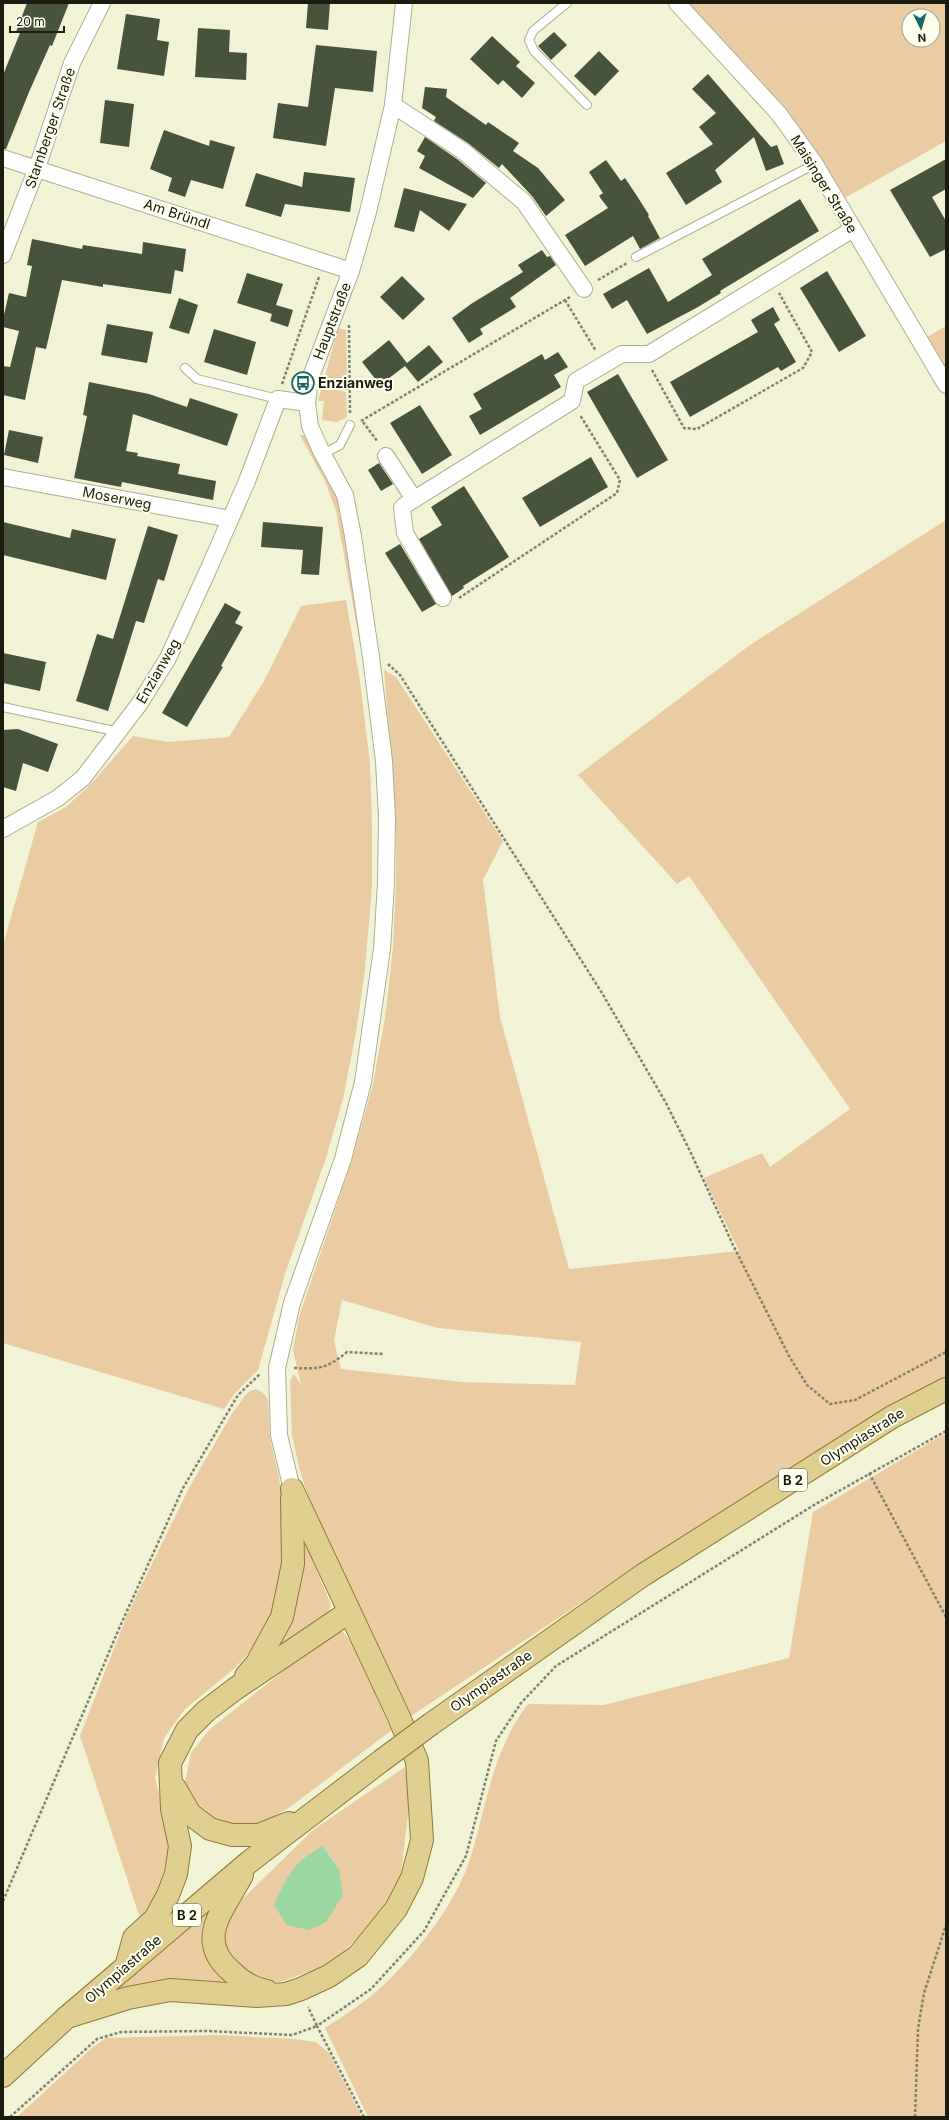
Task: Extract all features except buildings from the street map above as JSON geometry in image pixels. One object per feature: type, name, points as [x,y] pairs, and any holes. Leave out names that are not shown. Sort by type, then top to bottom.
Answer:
[{"type":"main road","name":"Olympiastraße","points":[[67,2017],[249,1862],[431,1724],[642,1575],[892,1417],[946,1389]]},
{"type":"main road","points":[[67,2017],[128,1998],[170,1990],[257,1996],[293,1992],[329,1976],[358,1956],[379,1932],[396,1909],[412,1878],[422,1840],[416,1761],[399,1717],[292,1489]]},
{"type":"main road","points":[[235,1689],[257,1663],[282,1617],[294,1564],[292,1489]]},
{"type":"main road","points":[[126,1967],[134,1938],[155,1920],[168,1895],[176,1874],[180,1846],[172,1809],[172,1780],[170,1763],[186,1730],[206,1711],[235,1689],[349,1612]]},
{"type":"main road","points":[[172,1780],[179,1798],[190,1814],[210,1829],[232,1835],[259,1835],[314,1813]]},
{"type":"main road","points":[[249,1862],[234,1891],[220,1910],[213,1932],[216,1952],[222,1964],[240,1979],[262,1990],[293,1992]]},
{"type":"main road","name":"B 2","points":[[3,2076],[67,2017]]},
{"type":"street","name":"Starnberger Straße","points":[[3,255],[37,168],[72,63],[102,3]]},
{"type":"street","name":"Hauptstraße","points":[[292,1489],[279,1435],[270,1370],[343,1159],[363,1082],[374,1016],[382,949],[386,883],[387,818],[384,761],[372,657],[353,536],[345,495],[322,454],[310,426],[307,403],[310,379],[351,271],[368,212],[393,105],[404,3]]},
{"type":"street","name":"Maisinger Straße","points":[[677,3],[779,114],[815,164],[946,385]]},
{"type":"street","points":[[393,105],[463,151],[524,202],[584,289]]},
{"type":"street","name":"Am Bründl","points":[[3,158],[351,271]]},
{"type":"street","points":[[443,598],[405,534],[402,508],[414,499],[572,401],[576,381],[622,354],[649,354],[853,229]]},
{"type":"street","points":[[278,399],[307,403]]},
{"type":"street","name":"Enzianweg","points":[[3,829],[58,798],[83,778],[140,703],[168,658],[247,481],[278,399]]},
{"type":"street","points":[[386,456],[414,499]]},
{"type":"street","name":"Moserweg","points":[[3,477],[230,519]]},
{"type":"lane","points":[[567,3],[533,31],[529,40],[534,51],[587,105]]},
{"type":"lane","points":[[636,257],[815,164]]},
{"type":"lane","points":[[185,368],[198,379],[278,399]]},
{"type":"lane","points":[[322,454],[340,445],[350,425]]},
{"type":"lane","points":[[3,707],[119,732]]},
{"type":"path","points":[[350,318],[350,425],[362,420],[636,257]]},
{"type":"path","points":[[278,399],[324,261]]},
{"type":"path","points":[[649,354],[651,368],[684,428],[697,429],[803,368],[812,352],[771,280]]},
{"type":"path","points":[[565,300],[605,365]]},
{"type":"path","points":[[310,379],[350,389]]},
{"type":"path","points":[[443,598],[453,602],[617,493],[620,480],[572,401]]},
{"type":"path","points":[[362,420],[386,456]]},
{"type":"path","points":[[372,657],[388,663],[400,675],[602,993],[666,1103],[691,1153],[733,1245],[789,1356],[807,1384],[830,1404],[855,1400],[946,1352]]},
{"type":"path","points":[[3,1901],[121,1624],[183,1488],[238,1395],[270,1370],[318,1369],[333,1364],[347,1352],[384,1354]]},
{"type":"path","points":[[10,2117],[97,2039],[120,2032],[207,2031],[292,2035],[317,2026],[371,1989],[424,1931],[466,1856],[496,1741],[521,1703],[556,1666],[814,1505],[946,1431]]},
{"type":"path","points":[[869,1473],[946,1617]]},
{"type":"path","points":[[915,2117],[918,2029],[924,1993],[946,1925]]},
{"type":"path","points":[[293,1992],[317,2026],[364,2117]]},
{"type":"shaded area","points":[[682,3],[946,3],[946,141],[843,199]]},
{"type":"shaded area","points":[[946,326],[946,372],[927,337]]},
{"type":"shaded area","points":[[338,328],[346,330],[347,387],[324,380]]},
{"type":"shaded area","points":[[322,386],[346,392],[347,417],[337,422],[322,420],[324,401],[318,401]]},
{"type":"shaded area","points":[[300,435],[306,435],[337,496],[364,644],[360,644],[336,511],[325,481]]},
{"type":"shaded area","points":[[946,520],[946,1384],[798,1465],[623,1575],[411,1716],[353,1598],[312,1508],[300,1471],[292,1435],[290,1381],[294,1374],[301,1385],[293,1350],[299,1317],[352,1160],[373,1084],[385,1018],[393,948],[396,883],[396,819],[384,670],[396,677],[503,841],[483,880],[500,1017],[569,1269],[739,1251],[704,1178],[762,1153],[770,1167],[850,1109],[689,876],[677,884],[578,775],[750,645]],"holes":[[[342,1300],[438,1328],[581,1342],[575,1385],[462,1382],[341,1369],[334,1341]]]},
{"type":"shaded area","points":[[346,600],[360,681],[370,764],[372,885],[365,970],[356,1032],[343,1099],[326,1158],[285,1274],[258,1370],[235,1393],[224,1409],[3,1343],[3,945],[38,822],[66,807],[91,784],[133,736],[168,742],[229,737],[264,681],[301,606]]},
{"type":"shaded area","points":[[256,1389],[263,1393],[268,1399],[270,1438],[279,1478],[289,1545],[285,1581],[261,1639],[235,1668],[185,1709],[164,1738],[155,1778],[171,1836],[168,1881],[142,1924],[80,1736],[127,1615],[189,1488],[233,1412],[248,1392]]},
{"type":"shaded area","points":[[946,1433],[946,2117],[368,2117],[325,2028],[362,2003],[394,1975],[426,1938],[453,1898],[470,1859],[498,1760],[516,1722],[528,1704],[604,1705],[789,1658],[813,1512]]},
{"type":"shaded area","points":[[305,1542],[331,1605],[327,1617],[259,1666],[301,1576]]},
{"type":"shaded area","points":[[332,1632],[343,1632],[352,1644],[392,1730],[290,1807],[262,1823],[237,1826],[216,1821],[197,1809],[185,1782],[191,1753],[209,1730]]},
{"type":"shaded area","points":[[405,1767],[410,1797],[401,1874],[385,1905],[368,1927],[346,1949],[317,1969],[280,1982],[254,1979],[234,1966],[224,1946],[224,1917],[313,1830]],"holes":[[[324,1847],[339,1869],[311,1853]]]},
{"type":"shaded area","points":[[323,1846],[339,1869],[343,1895],[326,1922],[309,1930],[287,1925],[274,1905],[283,1885],[292,1870],[298,1864]]},
{"type":"shaded area","points":[[208,1912],[207,1946],[209,1955],[212,1963],[225,1980],[236,1988],[110,1996]]},
{"type":"shaded area","points":[[216,2035],[295,2039],[316,2042],[329,2053],[362,2117],[17,2117],[93,2047],[106,2038]]},
{"type":"place","name":"Enzianweg","points":[[303,383]]}]
